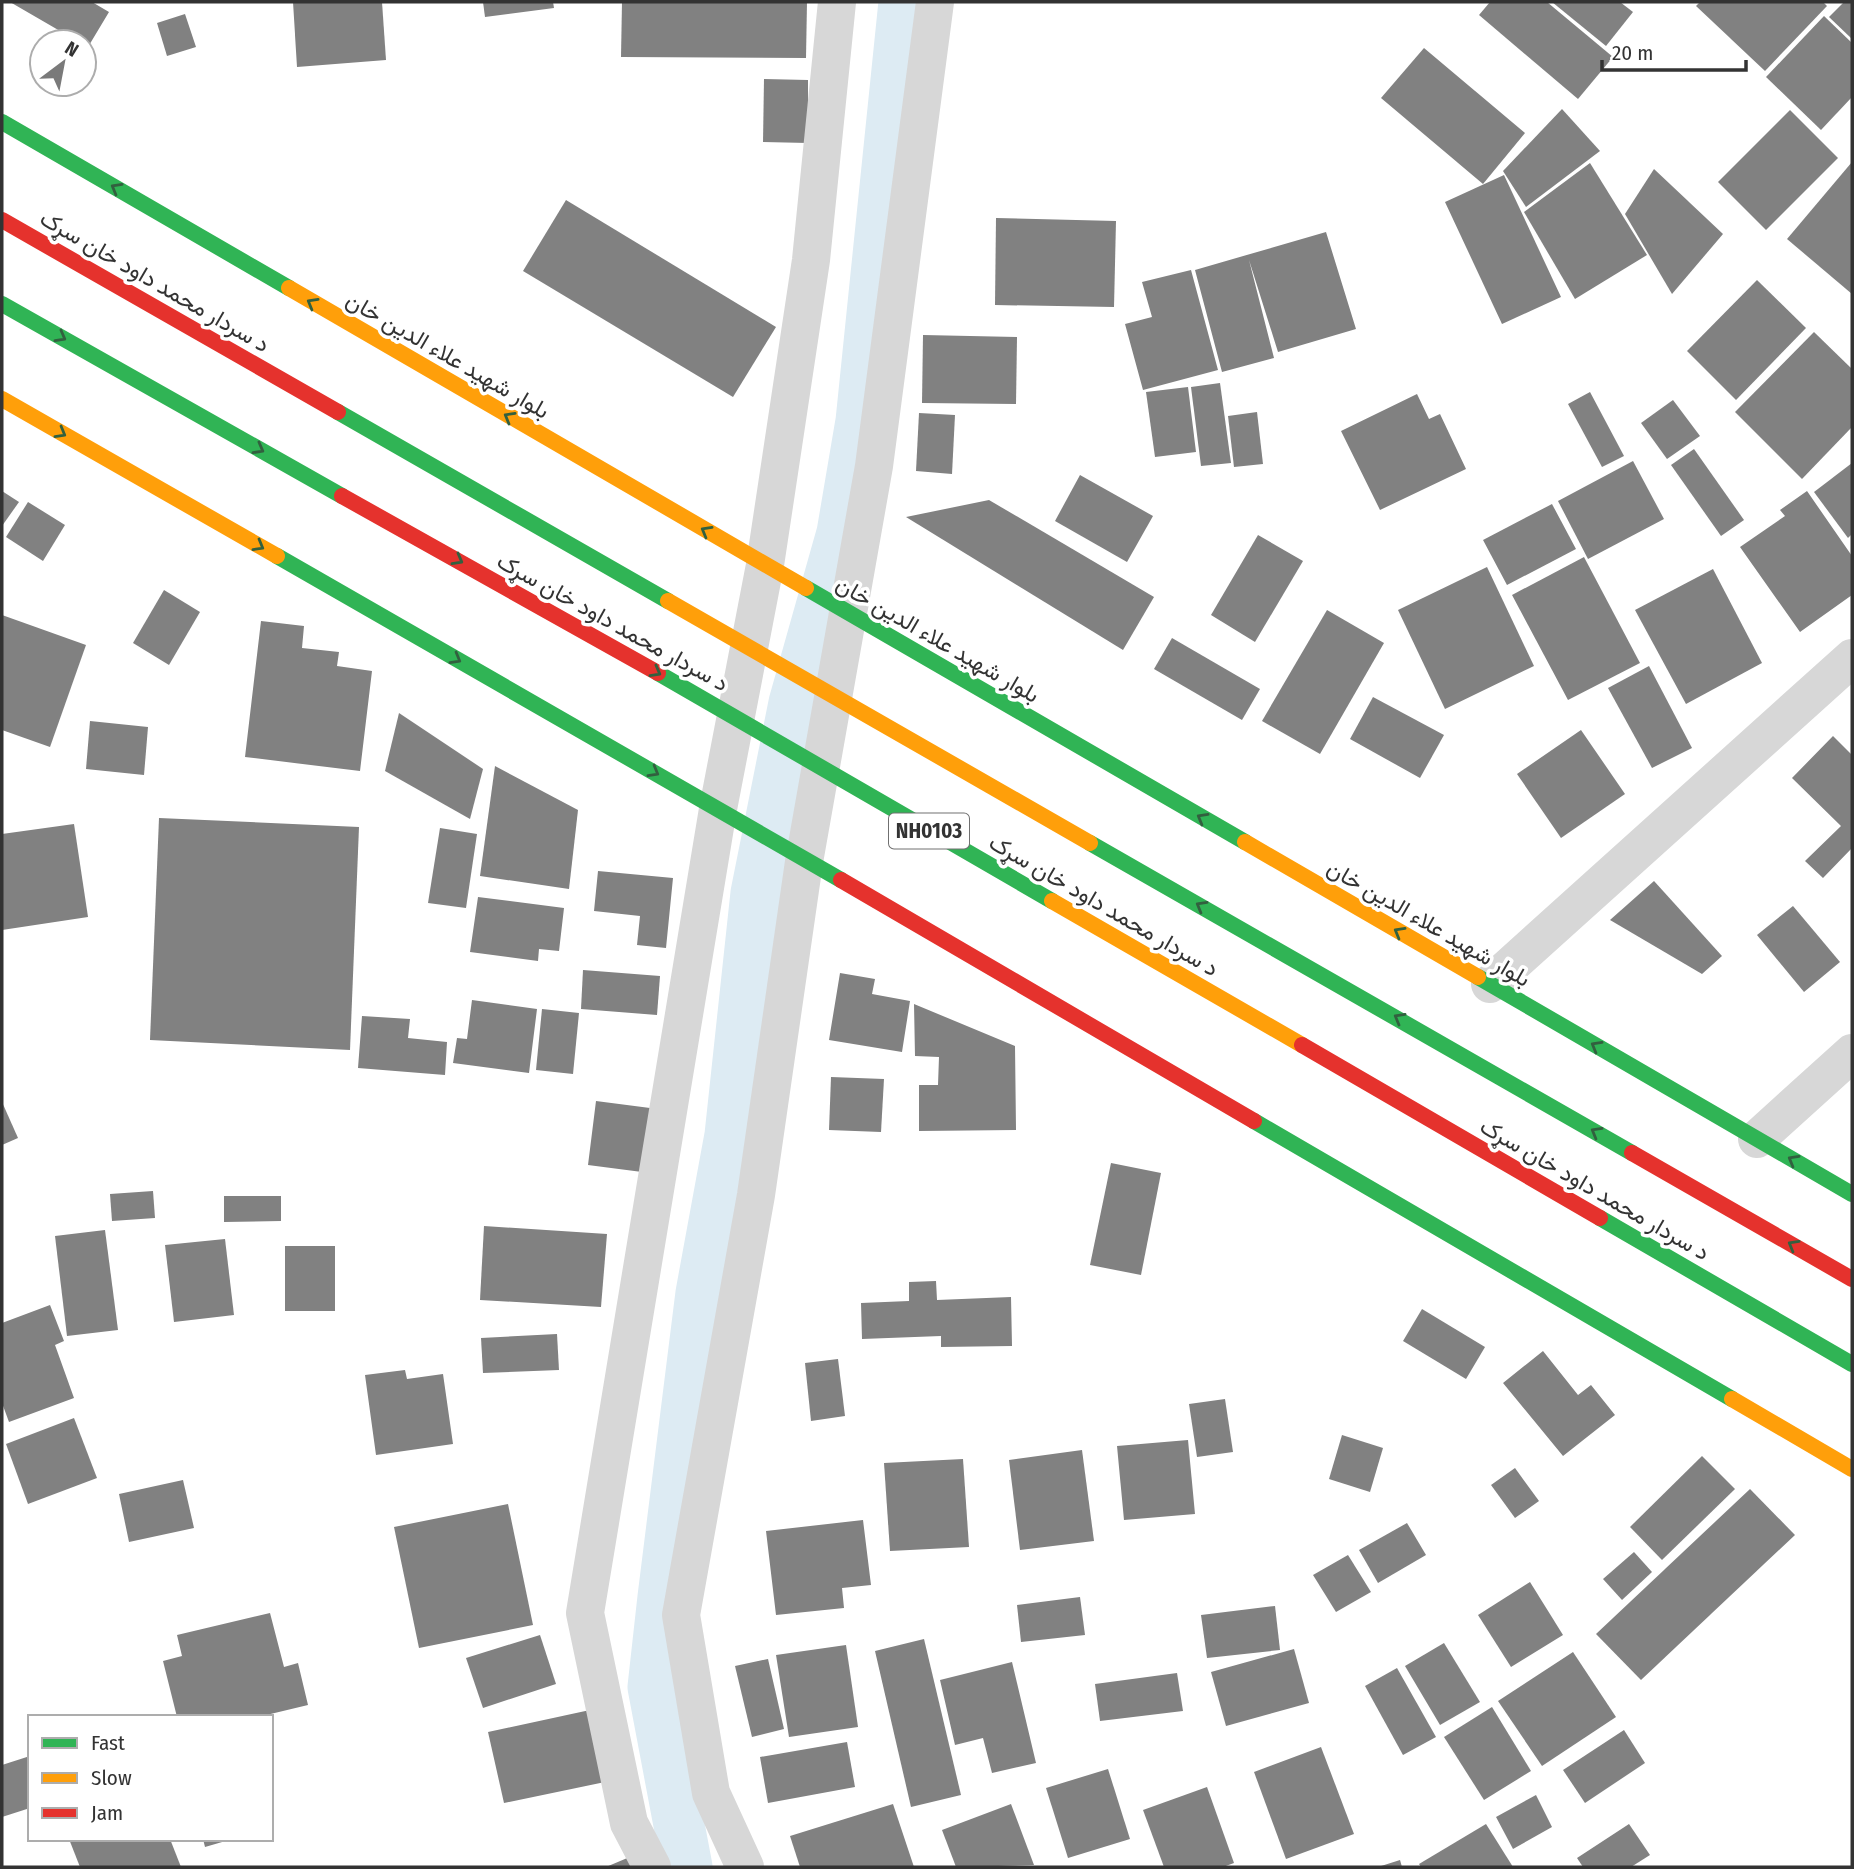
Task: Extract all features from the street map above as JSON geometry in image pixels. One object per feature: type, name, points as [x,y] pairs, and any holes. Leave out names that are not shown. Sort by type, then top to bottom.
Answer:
[{"type":"main road","name":"بلوار شهید علاء الدین خان","points":[[2,122],[1852,1194]]},
{"type":"main road","name":"د سردار محمد داود خان سړک","points":[[2,220],[1852,1279]]},
{"type":"main road","name":"د سردار محمد داود خان سړک","points":[[2,304],[737,718],[1852,1364]]},
{"type":"main road","points":[[2,399],[718,809],[804,862],[1852,1469]]},
{"type":"street","points":[[652,1867],[629,1824],[585,1613],[718,809],[765,565],[811,260],[837,2]]},
{"type":"street","points":[[745,1867],[711,1793],[681,1615],[756,1195],[804,862],[850,615],[874,467],[935,2]]},
{"type":"street","points":[[1490,984],[1852,658]]},
{"type":"street","points":[[1757,1139],[1852,1053]]},
{"type":"building","points":[[10,2],[92,2],[109,12],[98,30],[98,28],[55,28]]},
{"type":"building","points":[[293,2],[382,2],[386,60],[297,67]]},
{"type":"building","points":[[483,2],[553,2],[554,8],[485,17]]},
{"type":"building","points":[[622,2],[807,2],[806,58],[621,57]]},
{"type":"building","points":[[1490,2],[1547,2],[1613,57],[1578,99],[1479,15]]},
{"type":"building","points":[[1552,2],[1620,2],[1633,12],[1606,46]]},
{"type":"building","points":[[1700,2],[1823,2],[1827,6],[1765,71],[1696,6]]},
{"type":"building","points":[[1844,2],[1852,2],[1852,39],[1829,17]]},
{"type":"building","points":[[185,14],[196,47],[167,56],[157,23]]},
{"type":"building","points":[[1824,16],[1852,43],[1852,97],[1821,130],[1766,77]]},
{"type":"building","points":[[1424,48],[1525,133],[1483,184],[1381,98]]},
{"type":"building","points":[[764,79],[808,80],[808,143],[763,142]]},
{"type":"building","points":[[1562,109],[1600,151],[1526,207],[1503,171]]},
{"type":"building","points":[[1790,110],[1838,158],[1766,230],[1718,182]]},
{"type":"building","points":[[1852,162],[1852,294],[1787,239]]},
{"type":"building","points":[[1590,163],[1647,255],[1575,299],[1524,212]]},
{"type":"building","points":[[1654,169],[1723,234],[1672,294],[1625,214]]},
{"type":"building","points":[[1504,175],[1561,297],[1502,324],[1445,202]]},
{"type":"building","points":[[566,200],[776,327],[733,397],[523,271]]},
{"type":"building","points":[[996,218],[1116,221],[1114,307],[995,305]]},
{"type":"building","points":[[1326,232],[1356,329],[1278,352],[1249,260],[1274,358],[1222,372],[1195,270]]},
{"type":"building","points":[[1191,270],[1218,370],[1143,390],[1125,324],[1152,317],[1142,282]]},
{"type":"building","points":[[1757,280],[1806,328],[1736,400],[1687,351]]},
{"type":"building","points":[[1814,332],[1852,369],[1852,427],[1802,479],[1735,412]]},
{"type":"building","points":[[923,335],[1017,337],[1016,404],[922,403]]},
{"type":"building","points":[[1220,383],[1231,463],[1201,466],[1191,387]]},
{"type":"building","points":[[1188,387],[1196,452],[1155,457],[1146,392]]},
{"type":"building","points":[[1590,392],[1624,456],[1602,467],[1568,404]]},
{"type":"building","points":[[1417,394],[1429,419],[1440,414],[1466,469],[1380,510],[1341,431]]},
{"type":"building","points":[[1673,400],[1700,436],[1667,459],[1641,423]]},
{"type":"building","points":[[1257,412],[1263,464],[1234,467],[1228,416]]},
{"type":"building","points":[[919,413],[955,415],[952,474],[916,471]]},
{"type":"building","points":[[1694,449],[1744,520],[1721,536],[1671,465]]},
{"type":"building","points":[[1633,461],[1664,519],[1588,559],[1558,501]]},
{"type":"building","points":[[1852,463],[1852,534],[1848,538],[1814,492]]},
{"type":"building","points":[[1080,475],[1153,516],[1127,562],[1055,521]]},
{"type":"building","points":[[2,491],[19,502],[2,526]]},
{"type":"building","points":[[1807,491],[1852,556],[1852,595],[1800,632],[1740,547],[1785,516],[1780,510]]},
{"type":"building","points":[[989,500],[1154,597],[1123,650],[906,517]]},
{"type":"building","points":[[28,502],[65,525],[43,561],[6,537]]},
{"type":"building","points":[[1552,504],[1576,549],[1507,585],[1483,540]]},
{"type":"building","points":[[1258,535],[1303,561],[1255,642],[1211,615]]},
{"type":"building","points":[[1584,557],[1640,663],[1568,700],[1512,595]]},
{"type":"building","points":[[1487,567],[1534,666],[1445,709],[1398,610]]},
{"type":"building","points":[[1713,569],[1762,663],[1686,704],[1635,610]]},
{"type":"building","points":[[164,590],[200,612],[169,665],[133,643]]},
{"type":"building","points":[[1327,610],[1384,643],[1320,754],[1262,721]]},
{"type":"building","points":[[2,615],[86,645],[50,747],[2,730]]},
{"type":"building","points":[[261,621],[304,626],[302,648],[339,652],[337,666],[372,671],[360,771],[245,757]]},
{"type":"building","points":[[1172,638],[1260,689],[1242,720],[1154,669]]},
{"type":"building","points":[[1649,666],[1692,748],[1652,768],[1608,688]]},
{"type":"building","points":[[1373,697],[1444,735],[1420,778],[1350,739]]},
{"type":"building","points":[[399,713],[483,769],[470,819],[385,771]]},
{"type":"building","points":[[90,721],[148,727],[144,775],[86,769]]},
{"type":"building","points":[[1581,730],[1625,794],[1561,838],[1517,774]]},
{"type":"building","points":[[1833,736],[1852,755],[1852,848],[1823,878],[1805,861],[1841,826],[1792,778]]},
{"type":"building","points":[[495,766],[578,810],[569,889],[480,876]]},
{"type":"building","points":[[159,818],[359,827],[350,1050],[150,1040]]},
{"type":"building","points":[[74,824],[88,917],[2,930],[2,834]]},
{"type":"building","points":[[440,828],[477,834],[466,908],[428,903]]},
{"type":"building","points":[[598,871],[673,878],[666,948],[637,945],[640,916],[594,911]]},
{"type":"building","points":[[1654,881],[1722,956],[1702,974],[1610,920]]},
{"type":"building","points":[[478,897],[564,908],[559,951],[539,949],[538,961],[470,952]]},
{"type":"building","points":[[1793,906],[1840,962],[1804,992],[1757,935]]},
{"type":"building","points":[[583,970],[660,976],[657,1015],[581,1009]]},
{"type":"building","points":[[840,973],[875,979],[872,994],[910,1001],[902,1052],[829,1040]]},
{"type":"building","points":[[472,1000],[537,1009],[529,1073],[453,1063],[457,1038],[467,1039]]},
{"type":"building","points":[[914,1004],[1015,1046],[1016,1130],[919,1131],[919,1085],[938,1085],[939,1057],[915,1056]]},
{"type":"building","points":[[542,1009],[579,1013],[573,1074],[536,1070]]},
{"type":"building","points":[[362,1016],[410,1019],[408,1038],[447,1042],[445,1075],[358,1068]]},
{"type":"building","points":[[831,1077],[884,1079],[881,1132],[829,1130]]},
{"type":"building","points":[[596,1101],[650,1108],[642,1172],[588,1165]]},
{"type":"building","points":[[2,1102],[18,1138],[2,1145]]},
{"type":"building","points":[[1111,1163],[1161,1173],[1141,1275],[1090,1265]]},
{"type":"building","points":[[153,1191],[155,1218],[112,1221],[110,1194]]},
{"type":"building","points":[[224,1196],[281,1196],[281,1221],[224,1222]]},
{"type":"building","points":[[484,1226],[607,1234],[601,1307],[480,1300]]},
{"type":"building","points":[[105,1230],[118,1330],[67,1336],[55,1236]]},
{"type":"building","points":[[225,1239],[234,1315],[174,1322],[165,1245]]},
{"type":"building","points":[[285,1246],[335,1246],[335,1311],[285,1311]]},
{"type":"building","points":[[936,1281],[937,1300],[1011,1297],[1012,1346],[941,1347],[941,1336],[862,1339],[861,1303],[909,1301],[909,1282]]},
{"type":"building","points":[[50,1305],[64,1341],[55,1345],[74,1398],[9,1422],[2,1403],[2,1323]]},
{"type":"building","points":[[1422,1309],[1485,1347],[1466,1379],[1403,1341]]},
{"type":"building","points":[[557,1334],[559,1370],[483,1373],[481,1338]]},
{"type":"building","points":[[1543,1351],[1578,1395],[1591,1385],[1615,1415],[1563,1456],[1503,1383]]},
{"type":"building","points":[[838,1359],[845,1416],[811,1421],[805,1363]]},
{"type":"building","points":[[405,1370],[407,1379],[443,1374],[453,1444],[376,1455],[365,1375]]},
{"type":"building","points":[[1225,1399],[1233,1452],[1197,1457],[1189,1404]]},
{"type":"building","points":[[74,1418],[97,1478],[28,1504],[6,1444]]},
{"type":"building","points":[[1342,1435],[1383,1448],[1370,1492],[1329,1479]]},
{"type":"building","points":[[1188,1440],[1195,1514],[1124,1520],[1117,1446]]},
{"type":"building","points":[[1082,1450],[1094,1541],[1020,1550],[1009,1460]]},
{"type":"building","points":[[1702,1456],[1735,1489],[1662,1560],[1630,1527]]},
{"type":"building","points":[[963,1459],[969,1547],[890,1551],[884,1463]]},
{"type":"building","points":[[1515,1468],[1539,1501],[1515,1518],[1491,1485]]},
{"type":"building","points":[[183,1480],[194,1528],[129,1542],[119,1494]]},
{"type":"building","points":[[1750,1489],[1795,1535],[1641,1680],[1596,1634]]},
{"type":"building","points":[[508,1504],[533,1625],[419,1648],[394,1527]]},
{"type":"building","points":[[863,1520],[871,1585],[842,1588],[844,1608],[776,1615],[766,1531]]},
{"type":"building","points":[[1407,1523],[1426,1555],[1378,1583],[1359,1550]]},
{"type":"building","points":[[1634,1552],[1652,1572],[1622,1600],[1603,1579]]},
{"type":"building","points":[[1348,1555],[1371,1592],[1336,1612],[1313,1575]]},
{"type":"building","points":[[1530,1582],[1563,1635],[1511,1667],[1478,1615]]},
{"type":"building","points":[[1080,1597],[1085,1635],[1021,1642],[1017,1605]]},
{"type":"building","points":[[1275,1606],[1280,1650],[1207,1658],[1201,1615]]},
{"type":"building","points":[[270,1613],[284,1667],[298,1663],[308,1705],[266,1715],[176,1715],[163,1661],[182,1656],[177,1635]]},
{"type":"building","points":[[540,1635],[556,1684],[483,1708],[466,1658]]},
{"type":"building","points":[[924,1639],[961,1795],[911,1807],[875,1651]]},
{"type":"building","points":[[1444,1643],[1480,1702],[1440,1725],[1405,1666]]},
{"type":"building","points":[[846,1645],[858,1727],[789,1737],[776,1655]]},
{"type":"building","points":[[1294,1649],[1309,1703],[1226,1726],[1211,1672]]},
{"type":"building","points":[[1573,1652],[1616,1717],[1542,1766],[1498,1701]]},
{"type":"building","points":[[768,1659],[784,1729],[752,1737],[735,1666]]},
{"type":"building","points":[[1012,1662],[1036,1763],[992,1773],[983,1738],[955,1745],[940,1680]]},
{"type":"building","points":[[1397,1668],[1436,1737],[1403,1755],[1365,1686]]},
{"type":"building","points":[[1177,1673],[1183,1711],[1100,1721],[1095,1684]]},
{"type":"building","points":[[1492,1707],[1531,1771],[1484,1800],[1444,1737]]},
{"type":"building","points":[[590,1710],[605,1782],[504,1803],[488,1732]]},
{"type":"building","points":[[1624,1730],[1645,1763],[1585,1803],[1563,1770]]},
{"type":"building","points":[[847,1742],[855,1787],[768,1803],[760,1757]]},
{"type":"building","points":[[1321,1747],[1354,1834],[1286,1859],[1254,1772]]},
{"type":"building","points":[[28,1757],[28,1809],[2,1817],[2,1765]]},
{"type":"building","points":[[1108,1769],[1130,1839],[1068,1858],[1046,1788]]},
{"type":"building","points":[[1207,1787],[1234,1863],[1223,1867],[1164,1867],[1143,1810]]},
{"type":"building","points":[[1536,1795],[1552,1827],[1513,1849],[1496,1817]]},
{"type":"building","points":[[893,1804],[914,1867],[800,1867],[790,1836]]},
{"type":"building","points":[[1011,1804],[1034,1865],[956,1867],[942,1830]]},
{"type":"building","points":[[1486,1824],[1513,1867],[1421,1867],[1419,1864]]},
{"type":"building","points":[[1629,1824],[1650,1855],[1631,1867],[1583,1867],[1577,1858]]},
{"type":"building","points":[[70,1841],[171,1841],[181,1867],[80,1867]]},
{"type":"building","points":[[204,1841],[226,1841],[205,1847]]},
{"type":"building","points":[[632,1856],[636,1867],[606,1867]]},
{"type":"building","points":[[1400,1860],[1402,1867],[1378,1867]]},
{"type":"waterway","points":[[687,1867],[653,1687],[663,1597],[701,1293],[730,1135],[756,893],[794,703],[842,533],[861,421],[904,2]]},
{"type":"traffic: fast","points":[[2,122],[289,288]]},
{"type":"traffic: fast","points":[[2,304],[342,496]]},
{"type":"traffic: fast","points":[[338,412],[668,601]]},
{"type":"traffic: fast","points":[[277,556],[841,880]]},
{"type":"traffic: fast","points":[[806,588],[1245,842]]},
{"type":"traffic: fast","points":[[658,673],[1052,901]]},
{"type":"traffic: fast","points":[[1090,843],[1632,1153]]},
{"type":"traffic: fast","points":[[1478,977],[1852,1194]]},
{"type":"traffic: fast","points":[[1254,1121],[1732,1399]]},
{"type":"traffic: fast","points":[[1600,1218],[1852,1364]]},
{"type":"traffic: slow","points":[[289,288],[806,588]]},
{"type":"traffic: slow","points":[[2,399],[277,556]]},
{"type":"traffic: slow","points":[[668,601],[1090,843]]},
{"type":"traffic: slow","points":[[1245,842],[1478,977]]},
{"type":"traffic: slow","points":[[1052,901],[1302,1045]]},
{"type":"traffic: slow","points":[[1732,1399],[1852,1469]]},
{"type":"traffic: jam","points":[[2,220],[338,412]]},
{"type":"traffic: jam","points":[[342,496],[658,673]]},
{"type":"traffic: jam","points":[[841,880],[1254,1121]]},
{"type":"traffic: jam","points":[[1302,1045],[1600,1218]]},
{"type":"traffic: jam","points":[[1632,1153],[1852,1279]]}]
